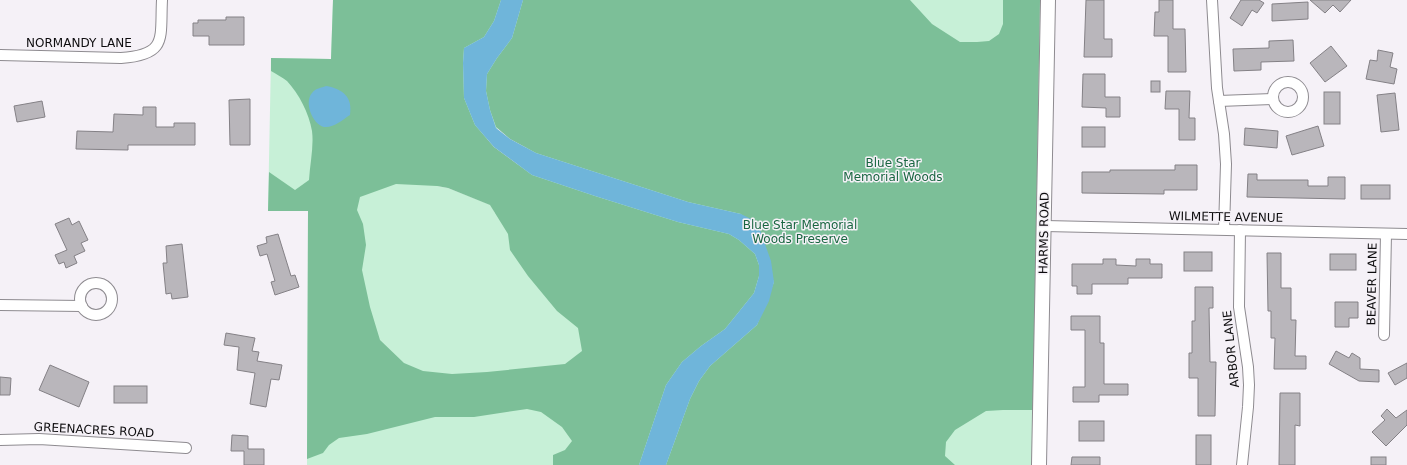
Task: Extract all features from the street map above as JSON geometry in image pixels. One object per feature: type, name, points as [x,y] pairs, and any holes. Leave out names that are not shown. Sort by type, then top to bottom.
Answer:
[{"type":"main road","name":"HARMS ROAD","points":[[1040,465],[1048,0]]},
{"type":"street","name":"NORMANDY LANE","points":[[0,55],[121,58],[135,57],[146,54],[153,51],[160,38],[162,0]]},
{"type":"street","points":[[1212,0],[1216,80],[1224,134],[1226,164],[1224,229]]},
{"type":"street","points":[[1219,101],[1274,99]]},
{"type":"street","name":"WILMETTE AVENUE","points":[[1044,226],[1407,234]]},
{"type":"street","name":"ARBOR LANE","points":[[1240,230],[1239,306],[1249,385],[1242,465]]},
{"type":"street","name":"BEAVER LANE","points":[[1384,335],[1386,234]]},
{"type":"street","points":[[0,304],[82,306]]},
{"type":"street","name":"GREENACRES ROAD","points":[[0,440],[39,439],[186,448]]},
{"type":"green space","name":"Blue Star Memorial Woods Preserve","points":[[333,0],[1040,0],[1032,465],[307,465],[308,211],[268,211],[271,58],[331,59]],"holes":[[[569,61],[495,213],[491,205],[448,188],[437,186]]]},
{"type":"green space","points":[[333,0],[501,0],[494,21],[484,37],[464,48],[463,63],[464,98],[475,125],[494,147],[532,175],[678,222],[729,234],[739,240],[755,254],[759,265],[759,276],[754,293],[725,329],[682,362],[666,385],[639,465],[553,465],[553,455],[565,450],[572,441],[562,427],[541,412],[527,409],[474,417],[435,417],[367,434],[339,438],[329,445],[323,453],[307,459],[308,211],[268,211],[269,172],[295,190],[309,180],[312,131],[306,111],[296,92],[287,81],[271,71],[271,58],[331,59]],"holes":[[[396,184],[448,188],[490,205],[508,234],[510,250],[528,276],[557,311],[578,328],[582,351],[565,364],[452,374],[423,371],[404,363],[380,340],[370,307],[362,270],[366,245],[363,224],[357,210],[360,197]]]},
{"type":"green space","name":"Blue Star Memorial Woods","points":[[523,0],[910,0],[932,24],[960,42],[977,42],[989,41],[999,34],[1003,24],[1003,0],[1040,0],[1033,410],[986,411],[955,430],[946,442],[945,456],[955,465],[666,465],[690,399],[699,381],[710,366],[757,325],[774,282],[741,214],[688,202],[536,153],[510,139],[496,127],[490,110],[486,91],[487,74],[512,38]]},
{"type":"water","points":[[501,0],[523,0],[512,38],[487,74],[486,91],[496,128],[510,139],[536,153],[688,202],[741,214],[753,220],[760,230],[771,261],[774,282],[769,301],[757,325],[710,366],[699,381],[690,399],[666,465],[639,465],[666,385],[682,362],[725,329],[754,293],[759,276],[759,265],[755,254],[739,240],[729,234],[678,222],[532,175],[494,147],[475,125],[464,98],[463,63],[464,48],[484,37],[494,21]]},
{"type":"water","points":[[326,86],[337,89],[346,95],[351,109],[350,115],[335,125],[324,127],[316,122],[310,112],[309,102],[314,91]]},
{"type":"building","points":[[1086,0],[1104,0],[1104,39],[1112,39],[1112,57],[1084,57]]},
{"type":"building","points":[[1159,0],[1173,0],[1173,29],[1185,29],[1186,72],[1168,72],[1168,36],[1154,36],[1155,12],[1159,12]]},
{"type":"building","points":[[1241,0],[1259,0],[1264,3],[1257,13],[1252,10],[1242,26],[1230,18]]},
{"type":"building","points":[[1310,0],[1351,0],[1340,12],[1333,5],[1325,13]]},
{"type":"building","points":[[1308,2],[1308,19],[1272,21],[1272,4]]},
{"type":"building","points":[[226,17],[244,17],[244,45],[209,45],[209,36],[193,36],[193,23],[198,23],[198,20],[226,20]]},
{"type":"building","points":[[1293,40],[1294,61],[1261,62],[1261,70],[1234,71],[1233,49],[1269,48],[1269,41]]},
{"type":"building","points":[[1331,46],[1347,66],[1325,82],[1310,63]]},
{"type":"building","points":[[1378,50],[1393,53],[1390,67],[1397,69],[1394,84],[1366,79],[1370,60],[1377,61]]},
{"type":"building","points":[[1083,74],[1105,74],[1105,97],[1120,97],[1120,117],[1106,117],[1106,108],[1082,107]]},
{"type":"building","points":[[1151,81],[1160,81],[1160,92],[1151,92]]},
{"type":"building","points":[[1166,91],[1190,91],[1189,118],[1195,118],[1195,140],[1179,140],[1179,109],[1165,109]]},
{"type":"building","points":[[1324,92],[1340,92],[1340,124],[1324,124]]},
{"type":"building","points":[[1395,93],[1399,130],[1381,132],[1377,95]]},
{"type":"building","points":[[250,99],[250,145],[230,145],[229,100]]},
{"type":"building","points":[[42,101],[45,117],[17,122],[14,106]]},
{"type":"building","points":[[143,107],[156,107],[156,127],[174,127],[174,123],[195,123],[195,145],[128,145],[128,150],[76,149],[77,131],[113,132],[114,114],[143,115]]},
{"type":"building","points":[[1318,126],[1324,146],[1292,155],[1286,136]]},
{"type":"building","points":[[1082,127],[1105,127],[1105,147],[1082,147]]},
{"type":"building","points":[[1245,128],[1278,131],[1277,148],[1244,145]]},
{"type":"building","points":[[1175,165],[1197,165],[1197,190],[1164,190],[1164,194],[1082,193],[1082,172],[1110,172],[1110,170],[1175,170]]},
{"type":"building","points":[[1248,174],[1257,174],[1257,180],[1308,180],[1308,186],[1328,186],[1328,177],[1345,177],[1345,199],[1247,197]]},
{"type":"building","points":[[1361,185],[1390,185],[1390,199],[1361,199]]},
{"type":"building","points":[[69,218],[72,225],[79,221],[88,240],[81,243],[85,251],[74,256],[77,263],[66,268],[64,262],[59,264],[55,255],[67,250],[55,224]]},
{"type":"building","points":[[278,234],[291,276],[295,275],[299,287],[275,295],[271,282],[275,281],[267,254],[260,256],[257,246],[267,243],[266,237]]},
{"type":"building","points":[[182,244],[188,297],[172,299],[171,293],[166,294],[163,263],[167,263],[166,246]]},
{"type":"building","points":[[1184,252],[1212,252],[1212,271],[1184,271]]},
{"type":"building","points":[[1267,253],[1281,253],[1281,288],[1291,288],[1291,320],[1296,320],[1295,356],[1306,356],[1306,369],[1274,369],[1275,338],[1271,338],[1271,311],[1268,311]]},
{"type":"building","points":[[1330,254],[1356,254],[1356,270],[1330,270]]},
{"type":"building","points":[[1103,259],[1116,259],[1116,265],[1136,266],[1136,259],[1150,259],[1150,264],[1162,264],[1162,278],[1128,278],[1128,284],[1092,284],[1092,294],[1077,294],[1077,286],[1072,286],[1072,264],[1103,264]]},
{"type":"building","points":[[1195,287],[1213,287],[1213,308],[1209,308],[1210,362],[1216,362],[1215,416],[1198,416],[1198,378],[1189,378],[1189,353],[1192,353],[1192,321],[1195,321]]},
{"type":"building","points":[[1335,302],[1358,302],[1358,318],[1349,318],[1349,327],[1335,327]]},
{"type":"building","points":[[1071,316],[1100,316],[1100,343],[1104,343],[1104,384],[1128,384],[1128,395],[1099,395],[1099,402],[1073,402],[1073,387],[1085,387],[1085,330],[1071,330]]},
{"type":"building","points":[[226,333],[255,338],[252,351],[259,352],[257,361],[282,365],[279,380],[271,379],[266,407],[250,404],[255,373],[237,370],[239,347],[224,345]]},
{"type":"building","points":[[1336,351],[1349,358],[1352,353],[1360,358],[1360,369],[1379,370],[1379,382],[1359,381],[1329,364]]},
{"type":"building","points":[[1407,363],[1407,378],[1395,385],[1388,373]]},
{"type":"building","points":[[50,365],[89,382],[79,407],[39,390]]},
{"type":"building","points":[[0,377],[11,378],[10,395],[0,395]]},
{"type":"building","points":[[114,386],[147,386],[147,403],[114,403]]},
{"type":"building","points":[[1280,393],[1300,393],[1300,426],[1295,425],[1295,465],[1279,465]]},
{"type":"building","points":[[1387,409],[1396,418],[1407,410],[1407,425],[1386,446],[1372,432],[1385,420],[1381,416]]},
{"type":"building","points":[[1079,421],[1104,421],[1104,441],[1079,441]]},
{"type":"building","points":[[232,435],[248,436],[248,449],[264,449],[264,465],[244,465],[244,451],[231,451]]},
{"type":"building","points":[[1196,435],[1211,435],[1211,465],[1196,465]]},
{"type":"building","points":[[1072,457],[1100,457],[1100,465],[1071,465]]},
{"type":"building","points":[[1371,457],[1386,457],[1386,465],[1371,465]]}]
